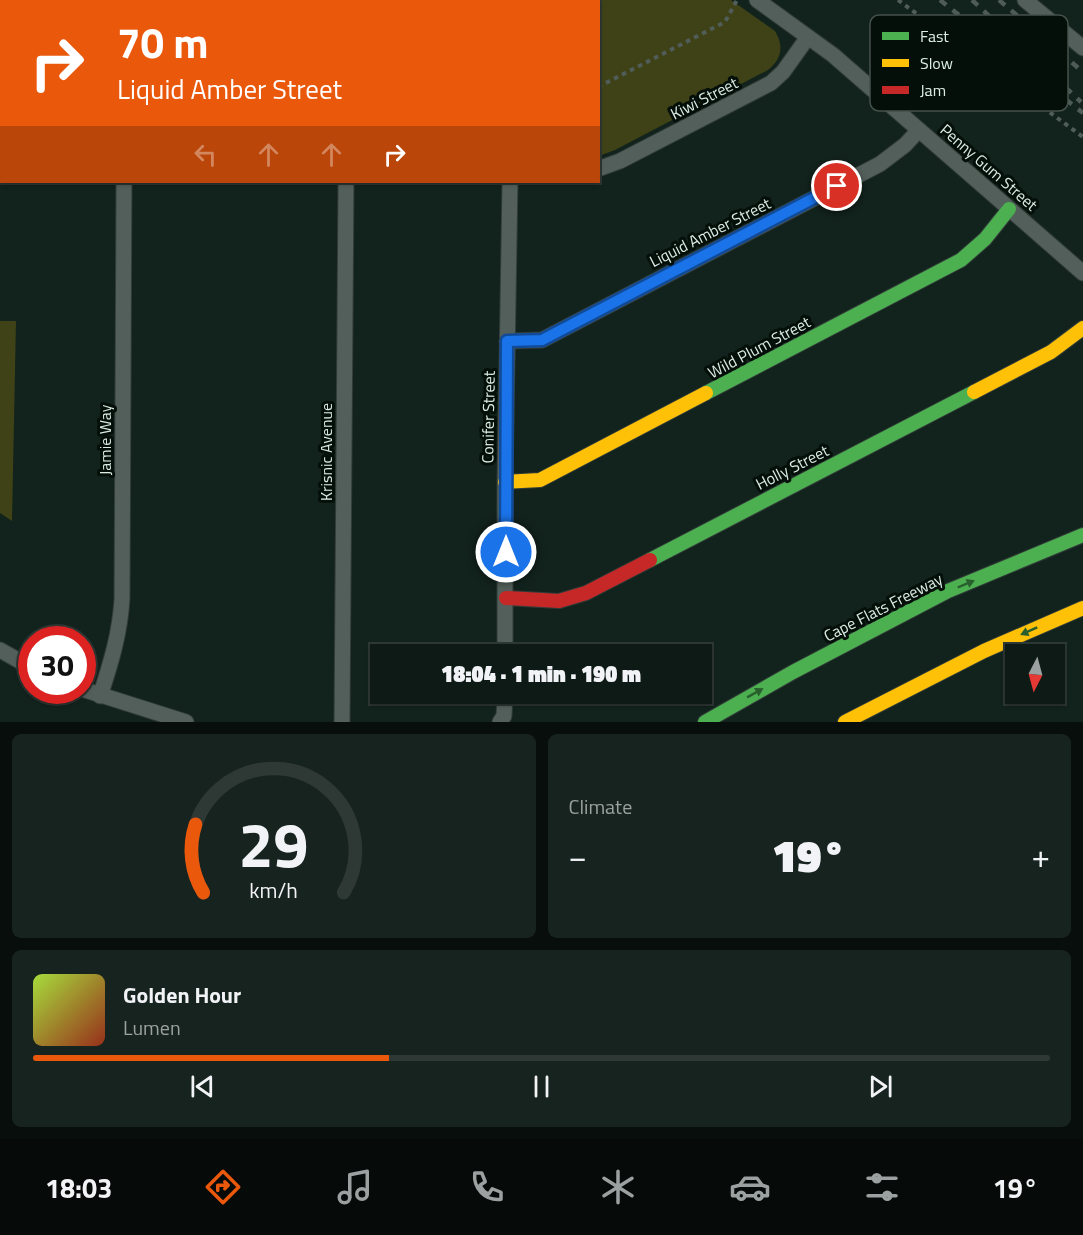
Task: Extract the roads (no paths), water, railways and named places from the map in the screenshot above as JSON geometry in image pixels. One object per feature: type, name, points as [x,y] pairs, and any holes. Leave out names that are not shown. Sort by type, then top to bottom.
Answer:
[{"type":"main road","name":"Wild Plum Street","points":[[505,482],[540,480],[961,260],[985,239],[1010,209]]},
{"type":"main road","name":"Holly Street","points":[[506,598],[558,601],[586,593],[1051,352],[1083,328]]},
{"type":"main road","name":"Cape Flats Freeway","points":[[705,722],[793,672],[948,591],[1083,535]]},
{"type":"main road","points":[[845,722],[984,651],[1083,608]]},
{"type":"street","name":"Penny Gum Street","points":[[757,0],[833,55],[870,87]]},
{"type":"street","points":[[1025,0],[1043,15]]},
{"type":"street","points":[[1068,36],[1083,48]]},
{"type":"street","name":"Kiwi Street","points":[[600,168],[620,161],[771,83],[783,72],[808,37]]},
{"type":"street","name":"Penny Gum Street","points":[[897,111],[1083,273]]},
{"type":"street","name":"Liquid Amber Street","points":[[507,341],[542,340],[880,164],[899,150],[919,130]]},
{"type":"street","name":"Jamie Way","points":[[100,696],[121,625],[124,183]]},
{"type":"street","name":"Krisnic Avenue","points":[[342,722],[346,183]]},
{"type":"street","name":"Conifer Street","points":[[505,644],[505,482],[510,183]]},
{"type":"street","points":[[0,650],[18,660]]},
{"type":"street","points":[[96,695],[186,722]]},
{"type":"street","points":[[500,722],[504,716],[505,704]]},
{"type":"railway","points":[[940,0],[959,15]]},
{"type":"railway","points":[[972,0],[988,15]]},
{"type":"railway","points":[[999,0],[1016,15]]},
{"type":"railway","points":[[1068,59],[1083,72]]},
{"type":"railway","points":[[1068,90],[1081,102]]},
{"type":"railway","points":[[1068,101],[1083,113]]}]
